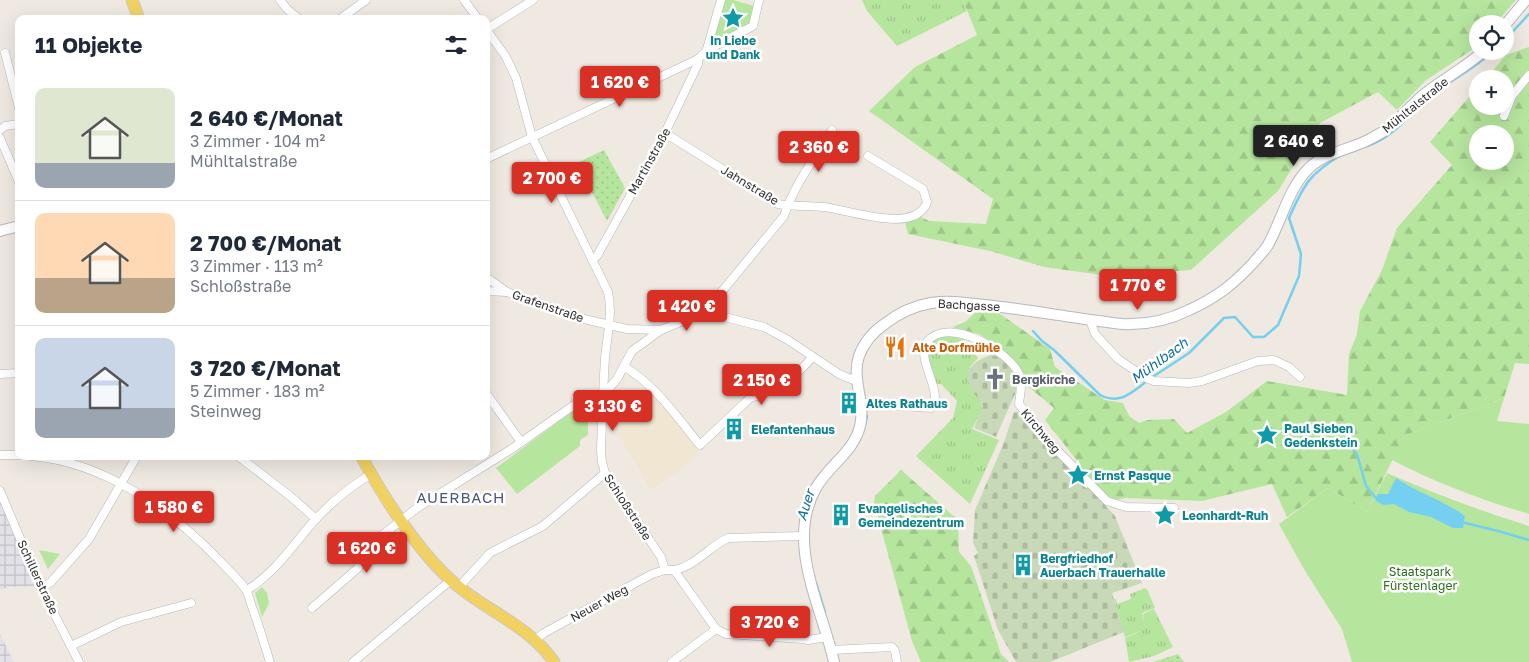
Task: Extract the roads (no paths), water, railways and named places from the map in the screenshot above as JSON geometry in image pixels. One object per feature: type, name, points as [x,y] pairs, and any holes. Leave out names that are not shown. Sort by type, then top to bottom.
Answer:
[{"type":"main road","points":[[132,0],[138,15]]},
{"type":"main road","points":[[1514,15],[1526,0]]},
{"type":"main road","name":"Mühltalstraße","points":[[1090,320],[1130,325],[1161,321],[1186,312],[1217,296],[1240,277],[1267,247],[1295,185],[1321,158],[1372,139],[1391,127],[1423,96],[1474,60]]},
{"type":"main road","points":[[0,231],[15,227]]},
{"type":"main road","name":"Bachgasse","points":[[834,662],[808,569],[803,536],[807,509],[814,492],[821,480],[847,450],[856,436],[861,422],[861,403],[856,381],[859,356],[870,336],[894,317],[910,309],[930,303],[959,302],[1090,320]]},
{"type":"main road","points":[[364,460],[401,520],[426,553],[455,584],[512,621],[535,640],[554,662]]},
{"type":"street","points":[[280,0],[294,15]]},
{"type":"street","points":[[345,15],[366,0]]},
{"type":"street","points":[[464,0],[475,15]]},
{"type":"street","points":[[490,27],[533,0]]},
{"type":"street","points":[[707,49],[721,0]]},
{"type":"street","points":[[490,157],[698,58],[707,49],[753,26],[759,0]]},
{"type":"street","name":"Schloßstraße","points":[[490,35],[506,57],[516,78],[532,137],[608,292],[610,302],[609,325],[603,395],[601,451],[605,473],[661,557],[665,570]]},
{"type":"street","points":[[5,53],[15,92]]},
{"type":"street","name":"Martinstraße","points":[[592,260],[597,256],[665,133],[698,64],[698,58]]},
{"type":"street","points":[[1504,116],[1512,96],[1529,74]]},
{"type":"street","points":[[0,130],[6,126],[15,125]]},
{"type":"street","name":"Jahnstraße","points":[[665,133],[770,200],[787,206],[832,130]]},
{"type":"street","points":[[0,138],[15,173]]},
{"type":"street","points":[[312,608],[358,568],[361,563],[362,554],[367,547],[401,520],[417,508],[472,475],[574,405],[589,398],[603,395],[625,367],[632,351],[661,330],[705,312],[784,216],[787,206],[824,206],[895,219],[909,217],[922,212],[927,202],[923,189],[868,156]]},
{"type":"street","points":[[490,280],[507,292]]},
{"type":"street","name":"Grafenstraße","points":[[490,291],[507,292],[584,319],[609,325],[627,329],[661,330]]},
{"type":"street","points":[[705,312],[764,327],[788,340],[839,374],[856,381]]},
{"type":"street","points":[[1090,320],[1095,334],[1118,359],[1149,379],[1190,383],[1202,381],[1258,361],[1274,360],[1289,367],[1300,377]]},
{"type":"street","name":"Kirchweg","points":[[861,403],[931,408],[936,400],[925,360],[925,347],[936,335],[944,333],[966,334],[1006,356],[1014,365],[1022,386],[1019,404],[1049,442],[1107,501],[1126,507],[1174,508]]},
{"type":"street","points":[[625,367],[638,375],[654,390],[700,445],[750,398],[759,395],[800,370],[812,357]]},
{"type":"street","points":[[0,374],[15,372]]},
{"type":"street","points":[[490,398],[521,442]]},
{"type":"street","points":[[0,455],[15,455]]},
{"type":"street","points":[[56,460],[81,466],[120,484],[164,511],[200,540],[246,590],[270,662]]},
{"type":"street","points":[[41,588],[51,582],[89,539],[135,460]]},
{"type":"street","points":[[243,460],[316,519]]},
{"type":"street","points":[[353,662],[455,584],[490,554],[543,526],[605,473]]},
{"type":"street","points":[[246,590],[270,573],[316,519],[342,493],[371,474]]},
{"type":"street","name":"Schillerstraße","points":[[0,491],[41,588],[80,662]]},
{"type":"street","points":[[665,570],[674,570],[692,564],[728,538],[803,536]]},
{"type":"street","name":"Neuer Weg","points":[[535,640],[544,633],[652,574],[665,570]]},
{"type":"street","points":[[674,570],[716,628],[726,634],[808,640],[827,637]]},
{"type":"street","points":[[71,646],[121,622],[191,603]]},
{"type":"street","points":[[672,662],[716,628]]},
{"type":"street","points":[[831,650],[890,646],[895,650],[896,662]]},
{"type":"water","points":[[1396,478],[1465,516],[1463,528],[1453,528],[1431,517],[1409,512],[1394,504],[1384,505],[1376,501],[1378,494],[1388,494]]},
{"type":"waterway","name":"Mühlbach","points":[[1514,30],[1529,14]]},
{"type":"waterway","name":"Mühlbach","points":[[1367,146],[1387,136],[1433,94],[1482,60]]},
{"type":"waterway","name":"Mühlbach","points":[[1151,378],[1189,353],[1224,318],[1235,317],[1253,337],[1264,337],[1278,325],[1299,276],[1301,254],[1289,218],[1309,180],[1323,167],[1343,154]]},
{"type":"waterway","name":"Mühlbach","points":[[1033,331],[1100,395],[1107,398],[1119,398],[1147,381]]},
{"type":"waterway","name":"Auer","points":[[864,429],[867,416]]},
{"type":"waterway","points":[[1347,443],[1357,454],[1366,486],[1376,498]]},
{"type":"waterway","points":[[1465,523],[1529,540]]},
{"type":"waterway","name":"Auer","points":[[816,583],[825,612]]},
{"type":"place","name":"In Liebe und Dank","points":[[733,18]]},
{"type":"place","name":"Alte Dorfmühle","points":[[895,347]]},
{"type":"place","name":"Bergkirche","points":[[995,379]]},
{"type":"place","name":"Altes Rathaus","points":[[849,403]]},
{"type":"place","name":"Elefantenhaus","points":[[734,429]]},
{"type":"place","name":"Paul Sieben Gedenkstein","points":[[1267,435]]},
{"type":"place","name":"Ernst Pasque","points":[[1078,475]]},
{"type":"place","name":"Evangelisches Gemeindezentrum","points":[[841,515]]},
{"type":"place","name":"Leonhardt-Ruh","points":[[1165,515]]},
{"type":"place","name":"Bergfriedhof Auerbach Trauerhalle","points":[[1023,565]]},
{"type":"district","name":"AUERBACH","points":[[461,497]]},
{"type":"park label","name":"Staatspark Fürstenlager","points":[[1420,578]]}]
